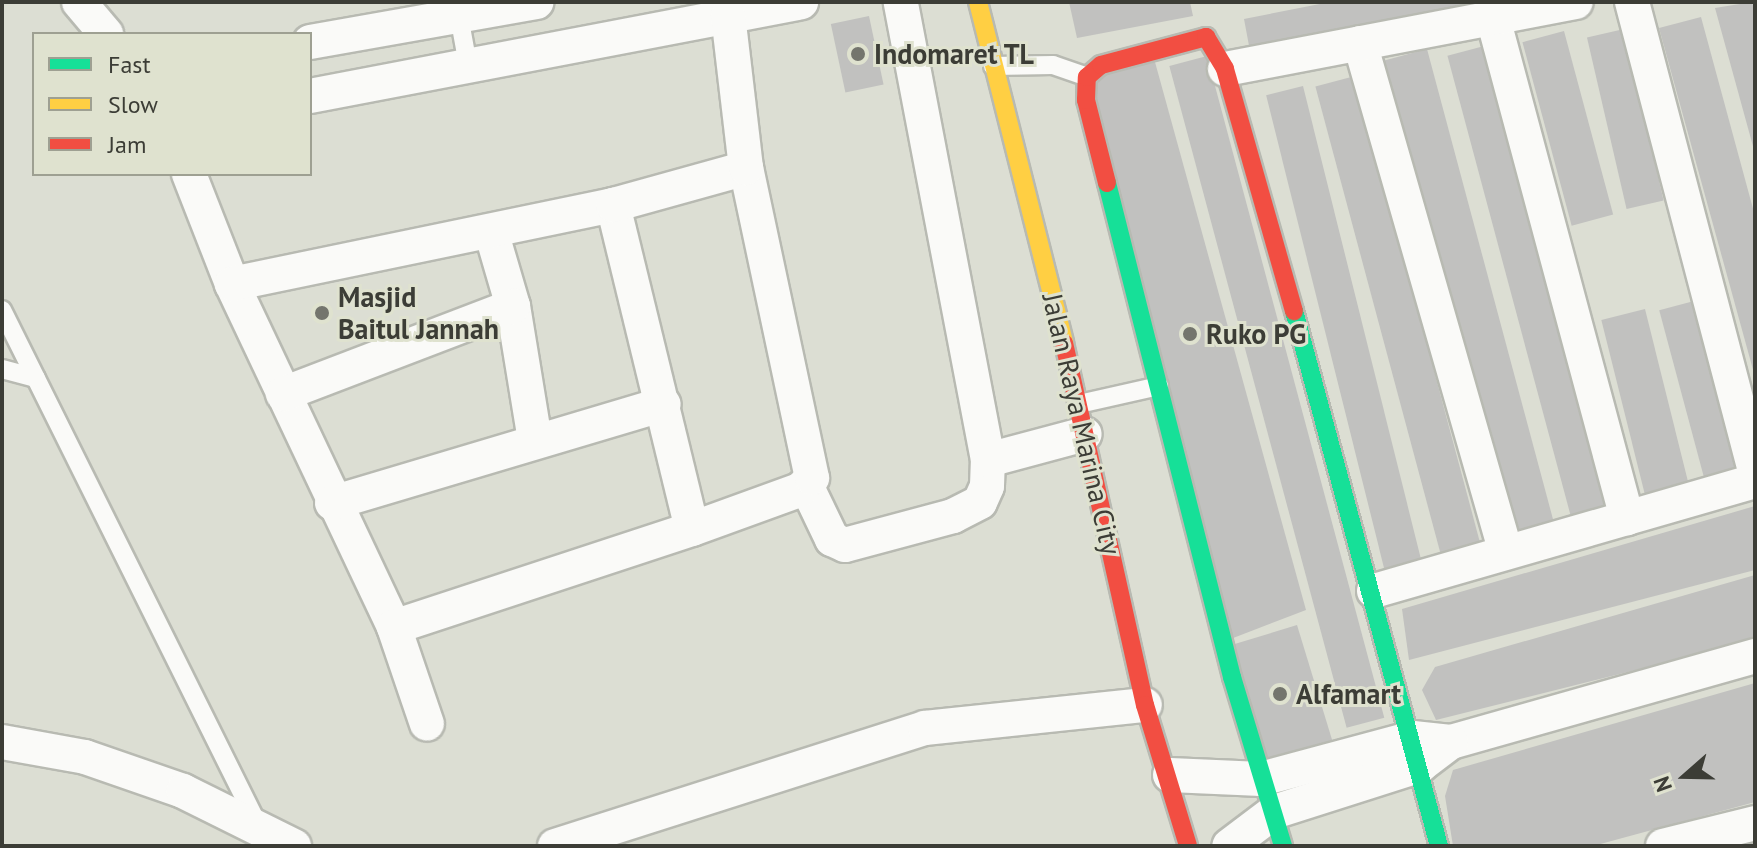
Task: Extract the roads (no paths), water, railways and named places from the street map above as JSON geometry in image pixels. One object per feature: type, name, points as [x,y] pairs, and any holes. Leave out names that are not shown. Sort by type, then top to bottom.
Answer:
[{"type":"street","points":[[79,2],[104,32]]},
{"type":"street","points":[[312,42],[536,2]]},
{"type":"street","points":[[807,487],[832,539],[845,545],[868,542],[980,502],[988,460],[901,2]]},
{"type":"street","name":"Jalan Raya Marina City","points":[[978,2],[1082,419],[1145,705],[1170,775],[1188,846]]},
{"type":"street","points":[[1225,69],[1576,2]]},
{"type":"street","points":[[1632,2],[1755,470]]},
{"type":"street","points":[[312,96],[788,3]]},
{"type":"street","points":[[394,627],[692,529],[807,487],[812,478],[746,168],[728,15]]},
{"type":"street","points":[[1493,18],[1627,518]]},
{"type":"street","points":[[1283,846],[1261,779],[1086,100],[1087,77],[1101,65],[1206,37],[1225,69],[1374,591],[1439,846]]},
{"type":"street","points":[[1360,43],[1506,553]]},
{"type":"street","points":[[232,284],[613,205],[746,168]]},
{"type":"street","points":[[190,176],[232,284],[332,503],[394,627],[427,724]]},
{"type":"street","points":[[613,205],[664,404],[692,529]]},
{"type":"street","points":[[491,231],[513,306],[535,440]]},
{"type":"street","points":[[283,394],[513,306]]},
{"type":"street","points":[[332,503],[664,404]]},
{"type":"street","points":[[988,460],[1082,419]]},
{"type":"street","points":[[1374,591],[1755,481]]},
{"type":"street","points":[[1170,775],[1261,779],[1417,751],[1755,656]]},
{"type":"street","points":[[555,846],[925,728],[1145,705]]},
{"type":"street","points":[[2,742],[85,757],[183,791],[264,838],[294,846]]},
{"type":"street","points":[[1229,846],[1274,812],[1417,751]]},
{"type":"street","points":[[1663,846],[1742,833]]},
{"type":"lane","points":[[459,16],[468,65]]},
{"type":"lane","points":[[993,66],[1053,65],[1087,77]]},
{"type":"lane","points":[[2,310],[264,838]]},
{"type":"lane","points":[[2,369],[36,378]]},
{"type":"lane","points":[[1082,419],[1161,385]]},
{"type":"place","name":"Indomaret TL","points":[[858,54]]},
{"type":"place","name":"Masjid Baitul Jannah","points":[[322,313]]},
{"type":"place","name":"Ruko PG","points":[[1190,334]]},
{"type":"place","name":"Alfamart","points":[[1280,694]]}]
